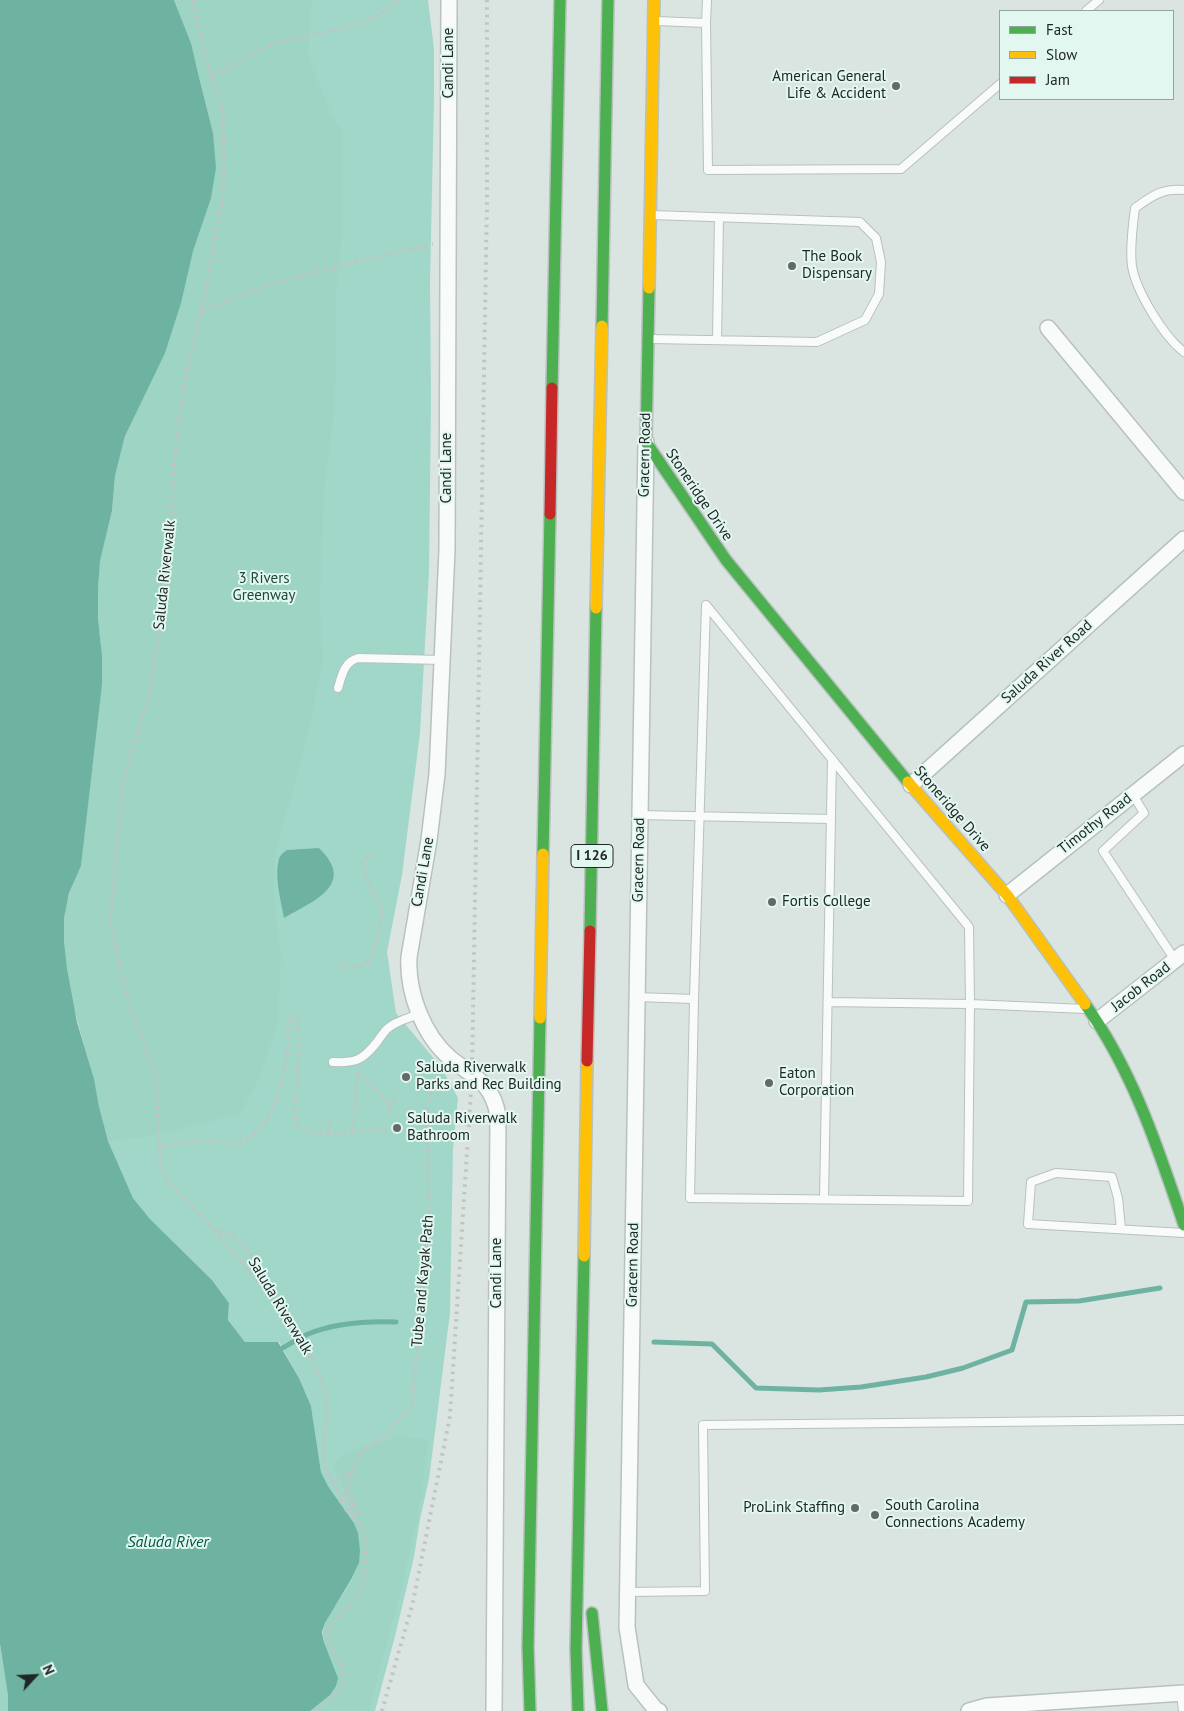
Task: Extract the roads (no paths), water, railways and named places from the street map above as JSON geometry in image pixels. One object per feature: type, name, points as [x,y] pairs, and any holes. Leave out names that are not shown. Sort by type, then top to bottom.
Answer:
[{"type":"main road","points":[[530,1711],[528,1647],[560,0]]},
{"type":"main road","name":"I 126","points":[[578,1711],[576,1649],[608,0]]},
{"type":"main road","name":"Gracern Road","points":[[646,442],[654,0]]},
{"type":"main road","name":"Stoneridge Drive","points":[[646,442],[726,560],[911,785],[1007,894],[1093,1015],[1125,1071],[1153,1134],[1184,1225]]},
{"type":"main road","points":[[579,1495],[588,1583]]},
{"type":"main road","points":[[590,1603],[602,1711]]},
{"type":"street","name":"Candi Lane","points":[[449,0],[447,550],[434,808],[408,964],[410,985],[419,1014],[443,1051],[484,1083],[493,1095],[498,1114],[494,1711]]},
{"type":"street","points":[[1048,328],[1184,492]]},
{"type":"street","name":"Gracern Road","points":[[646,442],[627,1627],[636,1684],[656,1710],[659,1711]]},
{"type":"street","name":"Saluda River Road","points":[[911,785],[1184,539]]},
{"type":"street","name":"Timothy Road","points":[[1007,894],[1184,754]]},
{"type":"street","name":"Jacob Road","points":[[1093,1015],[1179,956]]},
{"type":"street","points":[[968,1711],[987,1706],[1183,1693]]},
{"type":"lane","points":[[707,0],[708,170],[901,169],[999,85]]},
{"type":"lane","points":[[1087,10],[1099,0]]},
{"type":"lane","points":[[654,21],[706,23]]},
{"type":"lane","points":[[1184,190],[1174,189],[1157,193],[1136,208],[1133,225],[1132,266],[1144,298],[1163,330],[1184,352]]},
{"type":"lane","points":[[648,339],[817,342],[865,320],[879,294],[881,262],[876,238],[860,222],[650,215]]},
{"type":"lane","points":[[717,340],[719,218]]},
{"type":"lane","points":[[706,605],[969,927],[968,1201],[690,1198],[700,816],[706,605]]},
{"type":"lane","points":[[338,688],[346,666],[358,658],[442,660]]},
{"type":"lane","points":[[824,1200],[832,759]]},
{"type":"lane","points":[[1133,795],[1144,812],[1103,851],[1179,956]]},
{"type":"lane","points":[[640,815],[831,820]]},
{"type":"lane","points":[[637,997],[694,999]]},
{"type":"lane","points":[[828,1002],[970,1004],[1093,1015]]},
{"type":"lane","points":[[333,1062],[354,1062],[360,1060],[366,1056],[386,1030],[401,1021],[419,1014]]},
{"type":"lane","points":[[1122,1229],[1118,1198],[1112,1177],[1056,1173],[1031,1182],[1028,1224],[1122,1229],[1184,1232]]},
{"type":"lane","points":[[628,1592],[705,1591],[703,1425],[1184,1420]]},
{"type":"lane","points":[[1183,1693],[1183,1711]]},
{"type":"water","name":"Saluda River","points":[[0,0],[174,0],[191,43],[213,133],[216,168],[211,198],[193,251],[181,303],[165,353],[125,436],[115,476],[112,511],[100,561],[98,590],[102,685],[81,866],[69,893],[64,918],[64,942],[77,1022],[94,1079],[108,1141],[133,1198],[150,1219],[212,1280],[229,1303],[228,1320],[245,1342],[278,1342],[299,1378],[311,1406],[321,1472],[328,1486],[354,1523],[358,1533],[359,1563],[325,1623],[322,1632],[338,1678],[336,1686],[330,1695],[310,1711],[8,1711],[8,1696],[0,1644]]},
{"type":"water","points":[[319,848],[330,861],[334,872],[332,882],[327,890],[318,898],[284,918],[277,873],[282,854],[287,850]]},
{"type":"waterway","points":[[654,1342],[712,1344],[756,1388],[819,1390],[861,1387],[926,1377],[963,1368],[1012,1350],[1026,1302],[1079,1301],[1160,1288]]},
{"type":"waterway","points":[[277,1351],[308,1334],[329,1327],[363,1322],[396,1322]]},
{"type":"railway","points":[[382,1711],[413,1602],[450,1416],[472,1074],[487,199],[487,0]]},
{"type":"place","name":"American General Life & Accident","points":[[896,86]]},
{"type":"place","name":"The Book Dispensary","points":[[792,266]]},
{"type":"place","name":"Fortis College","points":[[772,902]]},
{"type":"place","name":"Saluda Riverwalk Parks and Rec Building","points":[[406,1077]]},
{"type":"place","name":"Eaton Corporation","points":[[769,1083]]},
{"type":"place","name":"Saluda Riverwalk Bathroom","points":[[397,1128]]},
{"type":"place","name":"ProLink Staffing","points":[[855,1508]]},
{"type":"place","name":"South Carolina Connections Academy","points":[[875,1515]]},
{"type":"park label","name":"3 Rivers Greenway","points":[[264,588]]}]
